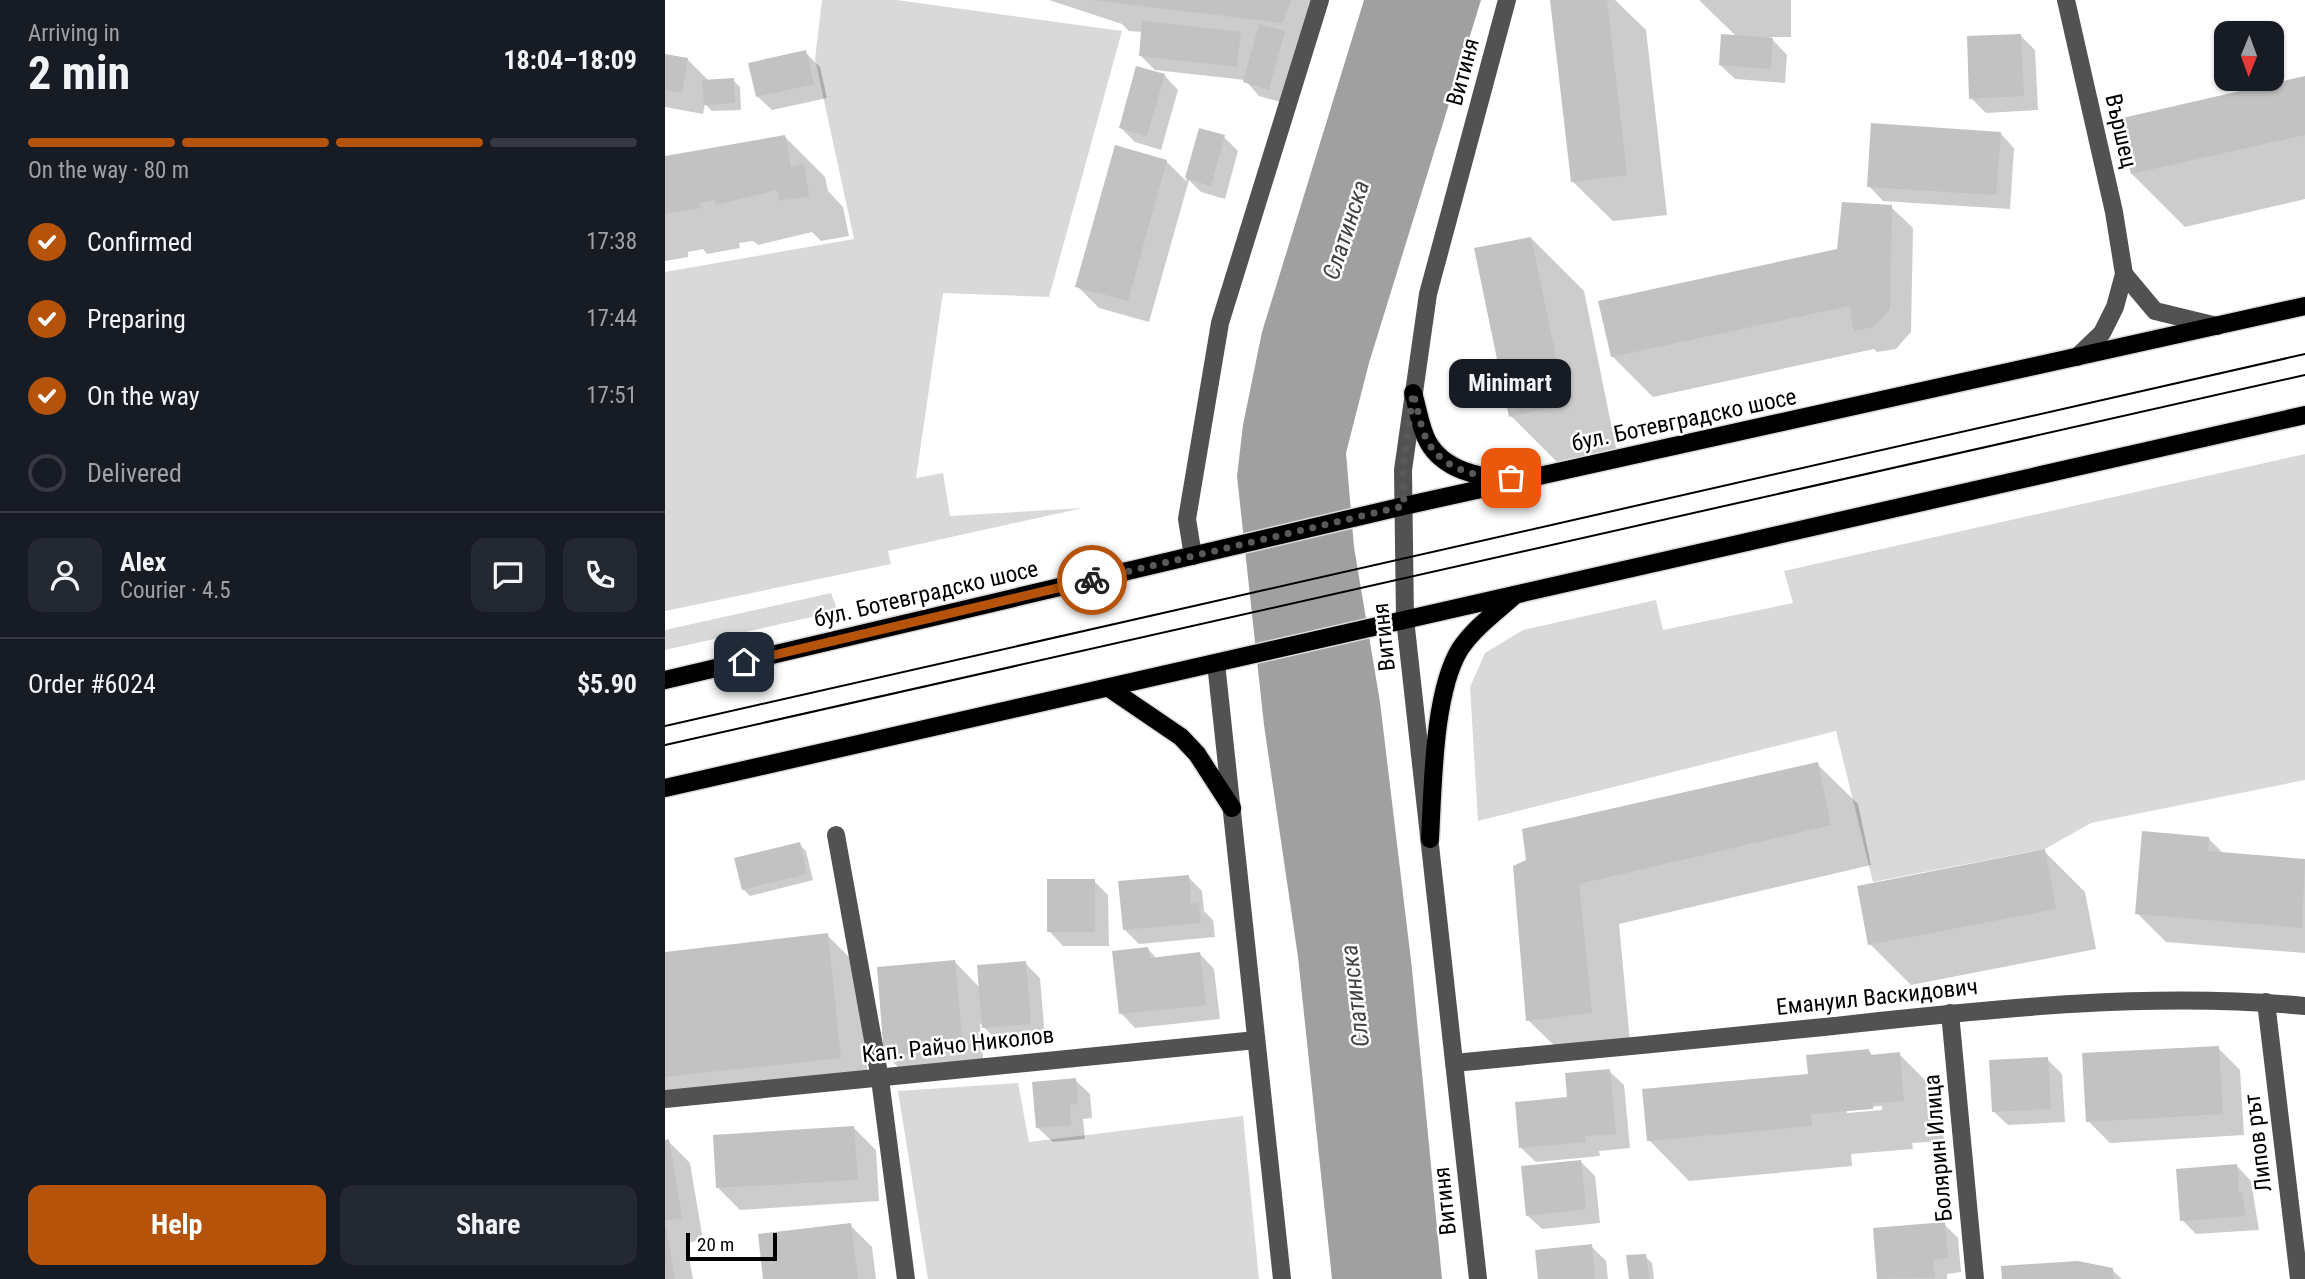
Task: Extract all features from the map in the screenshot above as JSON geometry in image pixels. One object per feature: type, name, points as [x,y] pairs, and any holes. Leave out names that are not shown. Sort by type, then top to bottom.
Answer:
[{"type":"main road","name":"бул. Ботевградско шосе","points":[[665,680],[1404,506],[2305,306]]},
{"type":"main road","points":[[1413,393],[1428,443],[1450,463],[1466,474],[1530,479]]},
{"type":"main road","points":[[665,788],[2305,415]]},
{"type":"main road","points":[[1430,839],[1441,717],[1445,691],[1456,658],[1479,627],[1517,594]]},
{"type":"main road","points":[[1109,688],[1181,737],[1197,754],[1232,808]]},
{"type":"street","points":[[1193,556],[1187,519],[1220,323],[1320,0]]},
{"type":"street","name":"Витиня","points":[[1478,1279],[1405,619],[1403,470],[1428,294],[1507,0]]},
{"type":"street","name":"Вършец","points":[[2066,0],[2125,274],[2155,311],[2217,326]]},
{"type":"street","name":"Вършец","points":[[2077,357],[2102,333],[2115,307],[2125,274]]},
{"type":"street","points":[[1216,663],[1282,1279]]},
{"type":"street","points":[[836,835],[880,1079],[906,1279]]},
{"type":"street","name":"Емануил Васкидович","points":[[1454,1063],[1950,1013],[2094,1003],[2266,1002],[2305,1006]]},
{"type":"street","name":"Липов рът","points":[[2266,1002],[2299,1279]]},
{"type":"street","name":"Болярин Илица","points":[[1950,1013],[1975,1279]]},
{"type":"street","name":"Кап. Райчо Николов","points":[[665,1099],[1256,1040]]},
{"type":"shaded area","points":[[822,0],[897,0],[1122,31],[1049,297],[943,293],[916,478],[943,473],[950,516],[1083,508],[888,551],[891,564],[665,611],[665,272],[854,239],[815,59]]},
{"type":"shaded area","points":[[2305,454],[2305,780],[2091,823],[2045,849],[1873,882],[1836,731],[1478,821],[1470,687],[1485,653],[1523,630],[1656,600],[1663,630],[1793,603],[1784,571]]},
{"type":"shaded area","points":[[831,593],[838,611],[665,650],[665,630]]},
{"type":"shaded area","points":[[1018,1083],[1029,1142],[1243,1116],[1259,1279],[928,1279],[898,1091]]},
{"type":"water","name":"Слатинска","points":[[1364,0],[1481,0],[1369,363],[1346,453],[1354,547],[1380,702],[1412,969],[1442,1279],[1332,1279],[1298,957],[1264,725],[1237,476],[1243,425],[1262,332]]},
{"type":"building","points":[[1092,0],[1291,0],[1283,23]]},
{"type":"building","points":[[1550,0],[1607,0],[1627,175],[1571,182]]},
{"type":"building","points":[[1142,21],[1241,32],[1237,67],[1139,56]]},
{"type":"building","points":[[1259,24],[1285,31],[1269,90],[1243,82]]},
{"type":"building","points":[[1721,34],[1773,38],[1771,69],[1719,65]]},
{"type":"building","points":[[2021,34],[2024,96],[1969,99],[1967,36]]},
{"type":"building","points":[[806,50],[814,84],[756,97],[748,63]]},
{"type":"building","points":[[665,54],[688,58],[682,93],[665,90]]},
{"type":"building","points":[[1136,66],[1165,74],[1147,136],[1119,128]]},
{"type":"building","points":[[2305,76],[2305,135],[2131,174],[2118,119],[2240,91],[2284,91],[2284,81]]},
{"type":"building","points":[[734,78],[735,103],[704,105],[702,80]]},
{"type":"building","points":[[1871,123],[2001,132],[1996,195],[1867,187]]},
{"type":"building","points":[[1199,128],[1225,135],[1211,186],[1185,178]]},
{"type":"building","points":[[785,135],[791,167],[804,164],[809,196],[779,201],[777,190],[716,205],[715,200],[699,203],[700,208],[665,214],[665,156]]},
{"type":"building","points":[[1115,145],[1167,160],[1128,301],[1075,287]]},
{"type":"building","points":[[1842,202],[1892,205],[1890,309],[1874,327],[1854,331],[1849,306],[1611,357],[1598,301],[1837,249]]},
{"type":"building","points":[[1531,237],[1566,405],[1509,417],[1474,248]]},
{"type":"building","points":[[1818,762],[1831,825],[1579,884],[1592,1013],[1526,1021],[1513,866],[1526,860],[1522,829]]},
{"type":"building","points":[[2142,831],[2209,837],[2208,851],[2305,859],[2302,928],[2135,914]]},
{"type":"building","points":[[800,842],[807,874],[742,890],[734,858]]},
{"type":"building","points":[[2045,849],[2056,909],[1868,945],[1857,886]]},
{"type":"building","points":[[1189,875],[1191,904],[1199,903],[1201,923],[1123,930],[1118,881]]},
{"type":"building","points":[[1047,879],[1095,879],[1095,932],[1047,932]]},
{"type":"building","points":[[828,933],[841,1058],[665,1077],[665,952]]},
{"type":"building","points":[[1148,947],[1150,958],[1200,952],[1206,1005],[1119,1014],[1112,951]]},
{"type":"building","points":[[955,960],[963,1049],[884,1056],[877,967]]},
{"type":"building","points":[[1026,961],[1031,1024],[982,1028],[977,965]]},
{"type":"building","points":[[2219,1046],[2223,1114],[2086,1122],[2082,1053]]},
{"type":"building","points":[[1869,1049],[1870,1055],[1900,1052],[1904,1101],[1873,1103],[1873,1109],[1811,1114],[1812,1126],[1647,1141],[1642,1089],[1808,1074],[1806,1055]]},
{"type":"building","points":[[2048,1057],[2051,1109],[1992,1112],[1989,1060]]},
{"type":"building","points":[[1610,1069],[1616,1134],[1585,1136],[1586,1142],[1519,1148],[1515,1102],[1567,1097],[1565,1073]]},
{"type":"building","points":[[1076,1078],[1078,1104],[1070,1105],[1071,1125],[1036,1128],[1032,1082]]},
{"type":"building","points":[[854,1126],[858,1180],[716,1188],[713,1135]]},
{"type":"building","points":[[669,1139],[682,1218],[665,1221],[665,1140]]},
{"type":"building","points":[[1581,1160],[1586,1209],[1526,1216],[1521,1166]]},
{"type":"building","points":[[2237,1164],[2239,1192],[2243,1193],[2245,1216],[2180,1221],[2176,1169]]},
{"type":"building","points":[[1945,1222],[1948,1258],[1933,1260],[1935,1278],[1877,1279],[1873,1228]]},
{"type":"building","points":[[851,1223],[858,1279],[763,1279],[758,1234]]},
{"type":"building","points":[[666,1227],[675,1279],[665,1279]]},
{"type":"building","points":[[1592,1244],[1595,1279],[1538,1279],[1535,1250]]},
{"type":"building","points":[[1646,1254],[1649,1279],[1629,1279],[1626,1255]]},
{"type":"building","points":[[2078,1261],[2113,1268],[2114,1279],[2002,1279],[2001,1266]]},
{"type":"tram line","points":[[665,726],[2305,354]]},
{"type":"tram line","points":[[665,745],[2305,375]]},
{"type":"way so far","points":[[1092,580],[1404,506],[1403,470],[1413,393],[1428,443],[1450,463],[1466,474],[1511,478]]},
{"type":"place","name":"Minimart","points":[[1511,478]]},
{"type":"route","points":[[744,662],[1092,580]]}]
